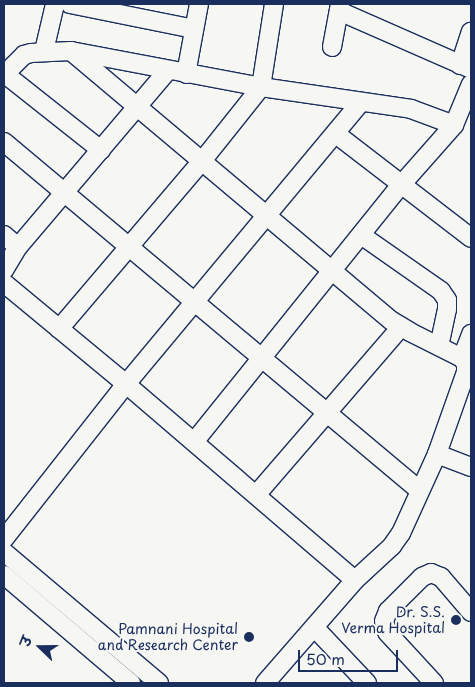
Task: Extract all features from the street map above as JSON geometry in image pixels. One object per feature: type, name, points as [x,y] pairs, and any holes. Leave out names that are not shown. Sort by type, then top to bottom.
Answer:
[{"type":"street","points":[[44,51],[55,4]]},
{"type":"street","points":[[75,4],[134,10],[194,29]]},
{"type":"street","points":[[186,74],[199,4]]},
{"type":"street","points":[[59,329],[202,161],[261,87],[274,4]]},
{"type":"street","points":[[332,47],[340,7],[465,67],[471,32]]},
{"type":"street","points":[[101,150],[7,75],[24,56],[44,51],[71,51],[167,71],[411,109],[454,125]]},
{"type":"street","points":[[71,51],[401,327],[462,358],[466,364],[466,372],[437,454],[401,533],[392,546],[356,580],[265,683]]},
{"type":"street","points":[[4,270],[18,247],[167,71]]},
{"type":"street","points":[[194,442],[401,186],[454,125],[467,108],[471,84]]},
{"type":"street","points":[[4,539],[126,384],[269,216],[361,102]]},
{"type":"street","points":[[336,134],[401,186],[471,238]]},
{"type":"street","points":[[4,142],[65,191],[419,490]]},
{"type":"street","points":[[4,235],[18,247]]},
{"type":"street","points":[[361,235],[441,291],[447,300],[447,309],[439,346]]},
{"type":"street","points":[[4,284],[126,384],[356,580]]},
{"type":"street","points":[[256,495],[401,327]]},
{"type":"street","points":[[462,358],[471,334]]},
{"type":"street","points":[[437,454],[471,468]]},
{"type":"street","points":[[4,552],[159,683]]},
{"type":"street","points":[[434,683],[387,632],[384,621],[388,611],[422,576],[431,573],[441,578],[471,612]]},
{"type":"street","points":[[4,575],[131,683]]},
{"type":"street","points":[[314,627],[368,683]]},
{"type":"place","name":"Dr. S.S. Verma Hospital","points":[[456,620]]},
{"type":"place","name":"Pamnani Hospital and Research Center","points":[[249,637]]}]
